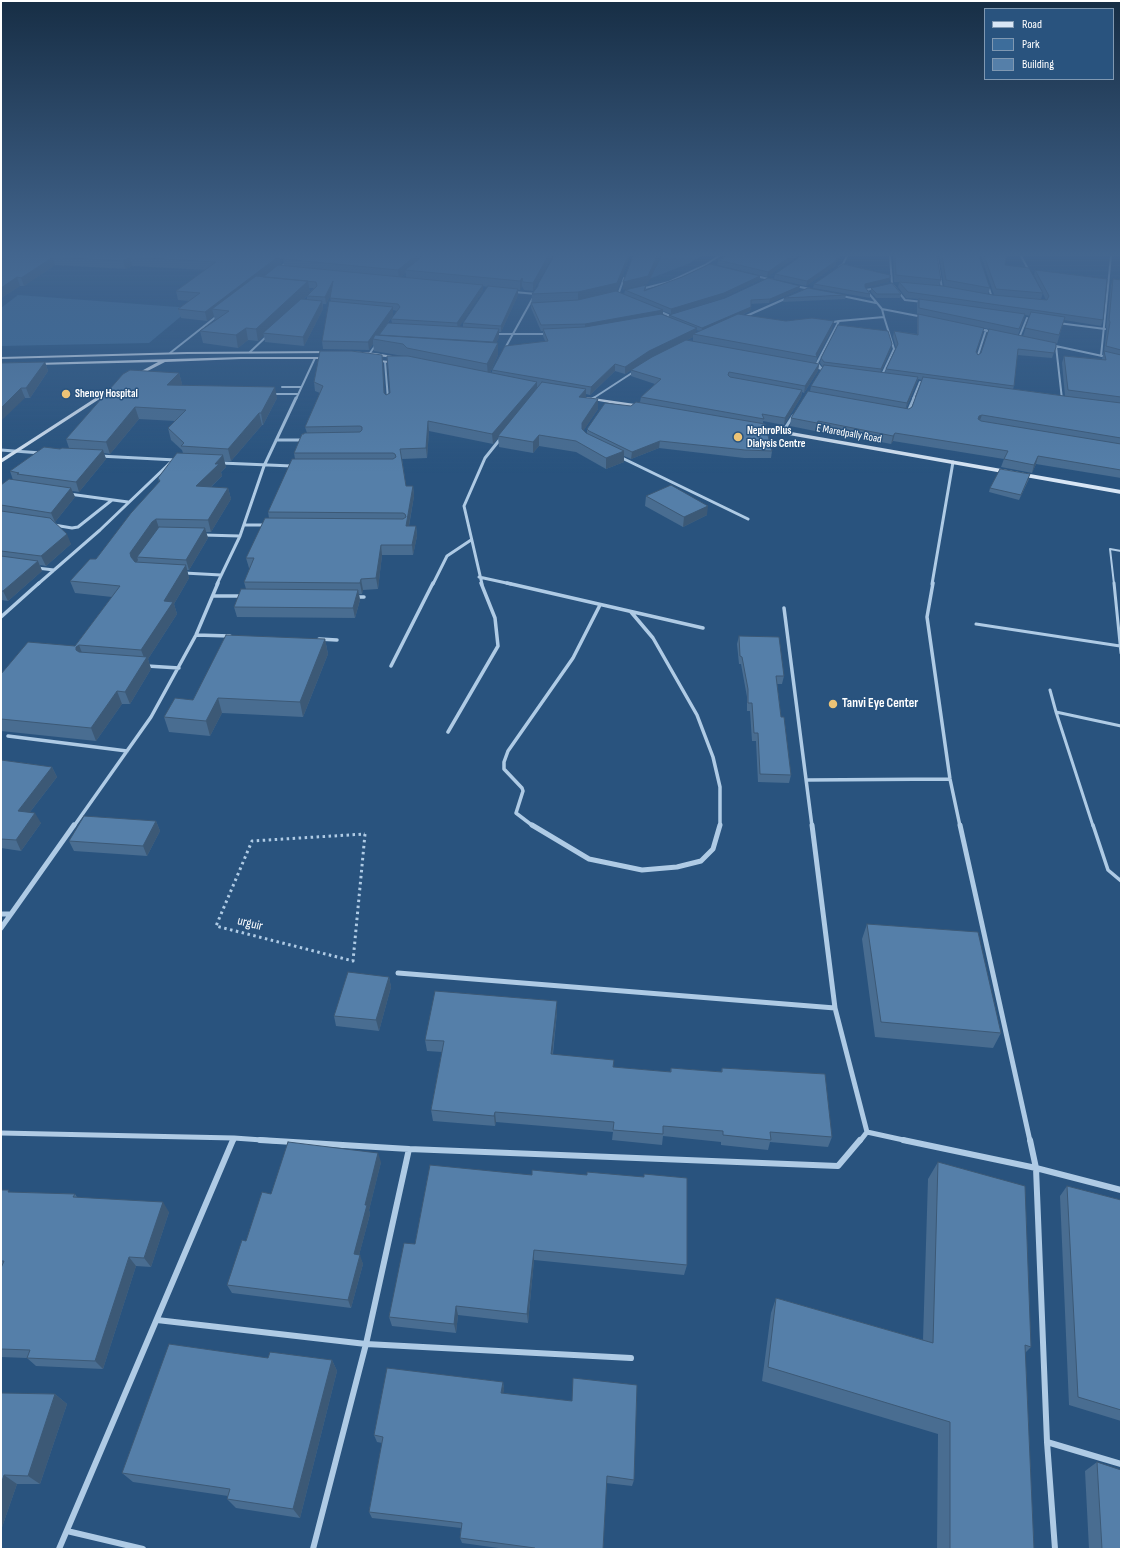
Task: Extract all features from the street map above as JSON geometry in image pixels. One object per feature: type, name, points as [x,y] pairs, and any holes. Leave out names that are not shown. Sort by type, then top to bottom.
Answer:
[{"type":"main road","points":[[1,358],[170,353],[333,352]]},
{"type":"main road","points":[[340,352],[370,353],[402,361],[385,362],[345,358]]},
{"type":"main road","points":[[133,377],[166,360],[170,353]]},
{"type":"main road","points":[[1,365],[7,358]]},
{"type":"main road","points":[[31,364],[166,360],[337,358]]},
{"type":"main road","points":[[1,461],[120,384]]},
{"type":"main road","points":[[584,398],[645,408]]},
{"type":"main road","name":"E Maredpally Road","points":[[752,427],[1121,492]]},
{"type":"street","points":[[170,353],[202,328]]},
{"type":"street","points":[[502,353],[516,328]]},
{"type":"street","points":[[822,369],[817,363],[835,328]]},
{"type":"street","points":[[881,377],[894,349],[888,328]]},
{"type":"street","points":[[1019,338],[1023,328]]},
{"type":"street","points":[[1100,328],[1105,329],[1102,356]]},
{"type":"street","points":[[979,329],[999,333]]},
{"type":"street","points":[[250,352],[273,330]]},
{"type":"street","points":[[977,358],[986,330]]},
{"type":"street","points":[[489,334],[548,334]]},
{"type":"street","points":[[1013,336],[1026,340]]},
{"type":"street","points":[[370,353],[379,339]]},
{"type":"street","points":[[1049,344],[1108,357]]},
{"type":"street","points":[[376,345],[384,345]]},
{"type":"street","points":[[1056,346],[1062,401]]},
{"type":"street","points":[[1,928],[151,717],[179,668],[214,596],[221,575],[245,525],[264,466],[315,358]]},
{"type":"street","points":[[385,362],[388,402]]},
{"type":"street","points":[[807,366],[830,370]]},
{"type":"street","points":[[818,375],[822,369]]},
{"type":"street","points":[[592,399],[637,370]]},
{"type":"street","points":[[874,376],[889,378]]},
{"type":"street","points":[[912,381],[928,384]]},
{"type":"street","points":[[899,413],[907,414],[920,382]]},
{"type":"street","points":[[282,387],[301,387]]},
{"type":"street","points":[[287,394],[290,387]]},
{"type":"street","points":[[264,394],[298,394]]},
{"type":"street","points":[[1054,400],[1069,402]]},
{"type":"street","points":[[603,407],[607,401]]},
{"type":"street","points":[[782,432],[795,414]]},
{"type":"street","points":[[448,732],[498,646],[495,618],[479,577],[464,506],[485,458],[504,436]]},
{"type":"street","points":[[276,440],[307,440]]},
{"type":"street","points":[[1,450],[47,453]]},
{"type":"street","points":[[615,455],[748,519]]},
{"type":"street","points":[[94,456],[181,460]]},
{"type":"street","points":[[2,615],[54,570],[173,460]]},
{"type":"street","points":[[953,462],[926,617],[950,779],[1036,1168],[1047,1442],[1055,1549]]},
{"type":"street","points":[[219,463],[264,466],[295,466]]},
{"type":"street","points":[[64,493],[128,502]]},
{"type":"street","points":[[48,524],[78,528],[112,500]]},
{"type":"street","points":[[245,525],[269,525]]},
{"type":"street","points":[[196,534],[240,536]]},
{"type":"street","points":[[391,666],[447,556],[472,540]]},
{"type":"street","points":[[32,567],[54,570]]},
{"type":"street","points":[[176,573],[221,575]]},
{"type":"street","points":[[479,577],[703,628]]},
{"type":"street","points":[[214,596],[245,596]]},
{"type":"street","points":[[348,597],[364,597]]},
{"type":"street","points":[[600,605],[573,658],[508,751],[504,762],[504,769],[522,788],[523,791],[516,813],[525,821],[589,859],[642,870],[677,867],[701,861],[713,849],[720,829],[720,787],[713,757],[697,715],[653,638],[630,612]]},
{"type":"street","points":[[784,608],[835,1008],[867,1132]]},
{"type":"street","points":[[196,635],[235,636]]},
{"type":"street","points":[[313,639],[337,640]]},
{"type":"street","points":[[139,665],[179,668]]},
{"type":"street","points":[[8,736],[127,751]]},
{"type":"street","points":[[807,780],[950,779]]},
{"type":"street","points":[[1,914],[11,914]]},
{"type":"street","points":[[398,973],[835,1008]]},
{"type":"street","points":[[867,1132],[1036,1168],[1121,1190]]},
{"type":"street","points":[[1,1133],[234,1138],[409,1149],[838,1166],[867,1132]]},
{"type":"street","points":[[59,1549],[234,1138]]},
{"type":"street","points":[[313,1549],[366,1344],[409,1149]]},
{"type":"street","points":[[157,1320],[366,1344],[631,1358]]},
{"type":"street","points":[[1047,1442],[1121,1464]]},
{"type":"street","points":[[67,1531],[143,1549]]},
{"type":"lane","points":[[1121,551],[1110,550],[1121,653]]},
{"type":"lane","points":[[976,624],[1120,646]]},
{"type":"lane","points":[[1050,690],[1108,870],[1121,881]]},
{"type":"lane","points":[[1056,712],[1121,726]]},
{"type":"path","name":"urguir","points":[[365,834],[353,961],[216,926],[252,841],[365,834]]},
{"type":"green space","points":[[1,328],[167,328],[149,343],[1,346]]},
{"type":"building","points":[[204,328],[246,328],[236,335],[200,331]]},
{"type":"building","points":[[268,328],[308,328],[303,337],[263,333]]},
{"type":"building","points":[[324,328],[378,328],[368,342],[322,341]]},
{"type":"building","points":[[384,328],[499,329],[493,342],[379,335]]},
{"type":"building","points":[[696,328],[649,351],[625,367],[615,364],[591,387],[492,370],[505,346],[548,341],[543,329]]},
{"type":"building","points":[[706,328],[830,328],[816,354],[817,357],[693,334]]},
{"type":"building","points":[[836,328],[866,328],[888,331],[892,344],[881,369],[824,362],[821,358]]},
{"type":"building","points":[[918,328],[984,328],[976,352],[978,355],[981,353],[989,329],[1056,343],[1056,347],[1054,353],[1018,349],[1014,386],[886,369],[898,344],[894,331],[918,335]]},
{"type":"building","points":[[1027,328],[1061,328],[1059,335]]},
{"type":"building","points":[[1109,328],[1121,328],[1121,350],[1106,346]]},
{"type":"building","points":[[375,335],[498,343],[487,364],[407,348],[403,344],[373,339]]},
{"type":"building","points":[[686,340],[819,364],[805,386],[729,372],[728,375],[730,377],[802,390],[785,418],[762,414],[764,419],[641,397],[661,379],[631,370],[652,357]]},
{"type":"building","points":[[320,351],[351,351],[382,355],[384,393],[386,395],[390,393],[387,356],[408,356],[537,382],[492,434],[428,421],[426,448],[400,449],[406,486],[413,486],[406,526],[416,526],[412,545],[381,545],[376,578],[361,579],[360,583],[244,582],[254,558],[246,558],[265,518],[403,519],[406,517],[403,513],[268,512],[292,459],[393,459],[396,457],[393,453],[294,453],[302,434],[304,433],[360,432],[362,430],[362,427],[360,426],[305,427],[323,386],[314,382]]},
{"type":"building","points":[[1104,351],[1121,355],[1121,397],[1068,390],[1064,356],[1106,360]]},
{"type":"building","points":[[45,362],[26,388],[21,388],[1,408],[1,363]]},
{"type":"building","points":[[824,365],[918,377],[907,403],[811,386]]},
{"type":"building","points":[[130,370],[179,373],[167,385],[275,387],[261,413],[259,413],[228,449],[181,446],[184,443],[168,428],[186,410],[135,407],[106,442],[66,439],[123,374]]},
{"type":"building","points":[[923,377],[1121,403],[1121,438],[982,415],[979,416],[978,419],[981,421],[1121,444],[1121,470],[1038,456],[1034,465],[1004,459],[1008,451],[895,433],[893,436],[818,421],[817,423],[791,418],[808,391],[909,409],[912,407]]},
{"type":"building","points":[[542,382],[586,389],[579,397],[598,399],[582,423],[582,429],[586,433],[624,451],[606,458],[576,441],[539,435],[533,442],[498,436]]},
{"type":"building","points":[[636,402],[765,424],[772,451],[745,450],[660,441],[632,452],[587,429],[605,403],[631,406]]},
{"type":"building","points":[[44,447],[103,450],[76,482],[17,474],[19,473],[10,471]]},
{"type":"building","points":[[177,453],[223,455],[215,464],[219,464],[196,486],[228,488],[208,520],[156,519],[152,522],[130,553],[135,562],[186,565],[164,601],[173,602],[141,650],[79,645],[76,647],[76,650],[79,652],[147,657],[125,692],[117,691],[91,728],[1,719],[1,674],[28,642],[75,646],[120,586],[70,581],[90,559],[96,559],[131,513],[160,481],[158,478]]},
{"type":"building","points":[[1000,469],[1030,474],[1021,495],[990,488]]},
{"type":"building","points":[[9,479],[71,488],[51,513],[1,505],[1,485]]},
{"type":"building","points":[[671,485],[708,506],[684,517],[646,496]]},
{"type":"building","points":[[1,511],[50,518],[67,534],[41,556],[1,551]]},
{"type":"building","points":[[159,527],[205,528],[186,560],[137,557]]},
{"type":"building","points":[[1,556],[38,561],[3,591],[1,591]]},
{"type":"building","points":[[241,589],[358,590],[353,608],[234,607]]},
{"type":"building","points":[[226,635],[325,639],[300,702],[218,698],[206,721],[164,717],[175,698],[193,700]]},
{"type":"building","points":[[739,636],[779,637],[784,676],[776,676],[781,717],[784,717],[791,775],[760,774],[758,733],[754,733],[752,703],[748,703],[748,689],[742,657],[740,656]]},
{"type":"building","points":[[1,760],[52,767],[18,811],[35,813],[16,840],[1,839]]},
{"type":"building","points":[[84,816],[156,821],[143,846],[69,841]]},
{"type":"building","points":[[867,924],[978,932],[1001,1033],[881,1022]]},
{"type":"building","points":[[348,972],[389,977],[376,1020],[334,1016]]},
{"type":"building","points":[[435,991],[557,1001],[551,1054],[614,1060],[613,1067],[671,1072],[671,1068],[722,1072],[722,1068],[825,1074],[832,1137],[770,1132],[771,1140],[723,1135],[723,1131],[663,1126],[663,1134],[613,1130],[614,1122],[495,1112],[494,1116],[431,1110],[444,1041],[425,1040]]},
{"type":"building","points":[[288,1142],[378,1153],[365,1205],[367,1205],[354,1254],[360,1255],[348,1300],[227,1285],[242,1240],[246,1241],[262,1192],[271,1194]]},
{"type":"building","points":[[938,1162],[1025,1186],[1031,1347],[1025,1345],[1034,1549],[950,1549],[950,1422],[768,1367],[776,1298],[933,1343]]},
{"type":"building","points":[[430,1165],[532,1175],[532,1170],[587,1175],[587,1172],[644,1177],[644,1174],[687,1178],[687,1265],[534,1250],[527,1314],[456,1306],[454,1324],[389,1317],[404,1243],[415,1244]]},
{"type":"building","points":[[1067,1186],[1121,1200],[1121,1410],[1078,1397]]},
{"type":"building","points":[[1,1190],[9,1190],[8,1192],[75,1194],[73,1197],[163,1202],[144,1258],[129,1257],[95,1361],[27,1358],[30,1350],[1,1349],[1,1268],[4,1261],[1,1261]]},
{"type":"building","points":[[169,1344],[268,1358],[270,1352],[332,1360],[293,1509],[227,1499],[230,1489],[122,1473]]},
{"type":"building","points":[[387,1368],[503,1382],[501,1393],[572,1401],[573,1378],[637,1385],[634,1480],[607,1476],[603,1549],[535,1549],[460,1538],[462,1523],[369,1512],[383,1437],[374,1435]]},
{"type":"building","points":[[1,1393],[55,1394],[28,1476],[4,1475],[1,1484]]},
{"type":"building","points":[[1097,1462],[1121,1470],[1121,1549],[1102,1549]]},
{"type":"place","name":"Shenoy Hospital","points":[[66,394]]},
{"type":"place","name":"NephroPlus Dialysis Centre","points":[[738,437]]},
{"type":"place","name":"Tanvi Eye Center","points":[[833,704]]}]
